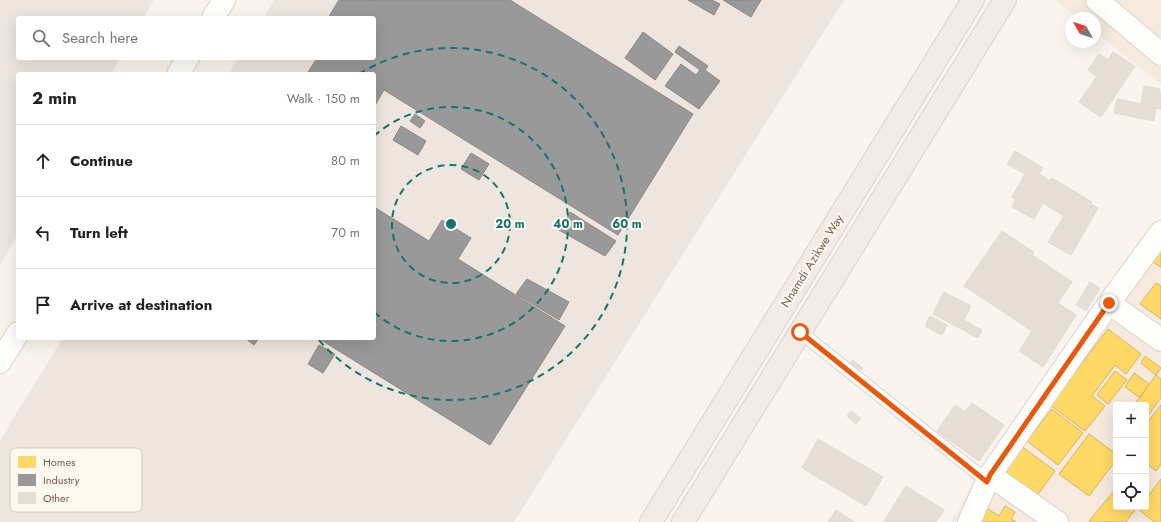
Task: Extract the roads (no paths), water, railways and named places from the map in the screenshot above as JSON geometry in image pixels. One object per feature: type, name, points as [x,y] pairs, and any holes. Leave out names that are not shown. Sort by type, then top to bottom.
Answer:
[{"type":"highway","name":"Nnamdi Azikwe Way","points":[[651,522],[973,0]]},
{"type":"highway","points":[[683,522],[1005,0]]},
{"type":"street","points":[[214,16],[224,0]]},
{"type":"street","points":[[1097,0],[1161,54]]},
{"type":"street","points":[[179,72],[187,60]]},
{"type":"street","points":[[969,522],[989,478],[1109,303],[1161,232]]},
{"type":"street","points":[[1109,303],[1161,340]]},
{"type":"street","points":[[0,362],[16,335]]},
{"type":"street","points":[[989,478],[1057,522]]},
{"type":"lane","points":[[800,332],[989,478]]}]
